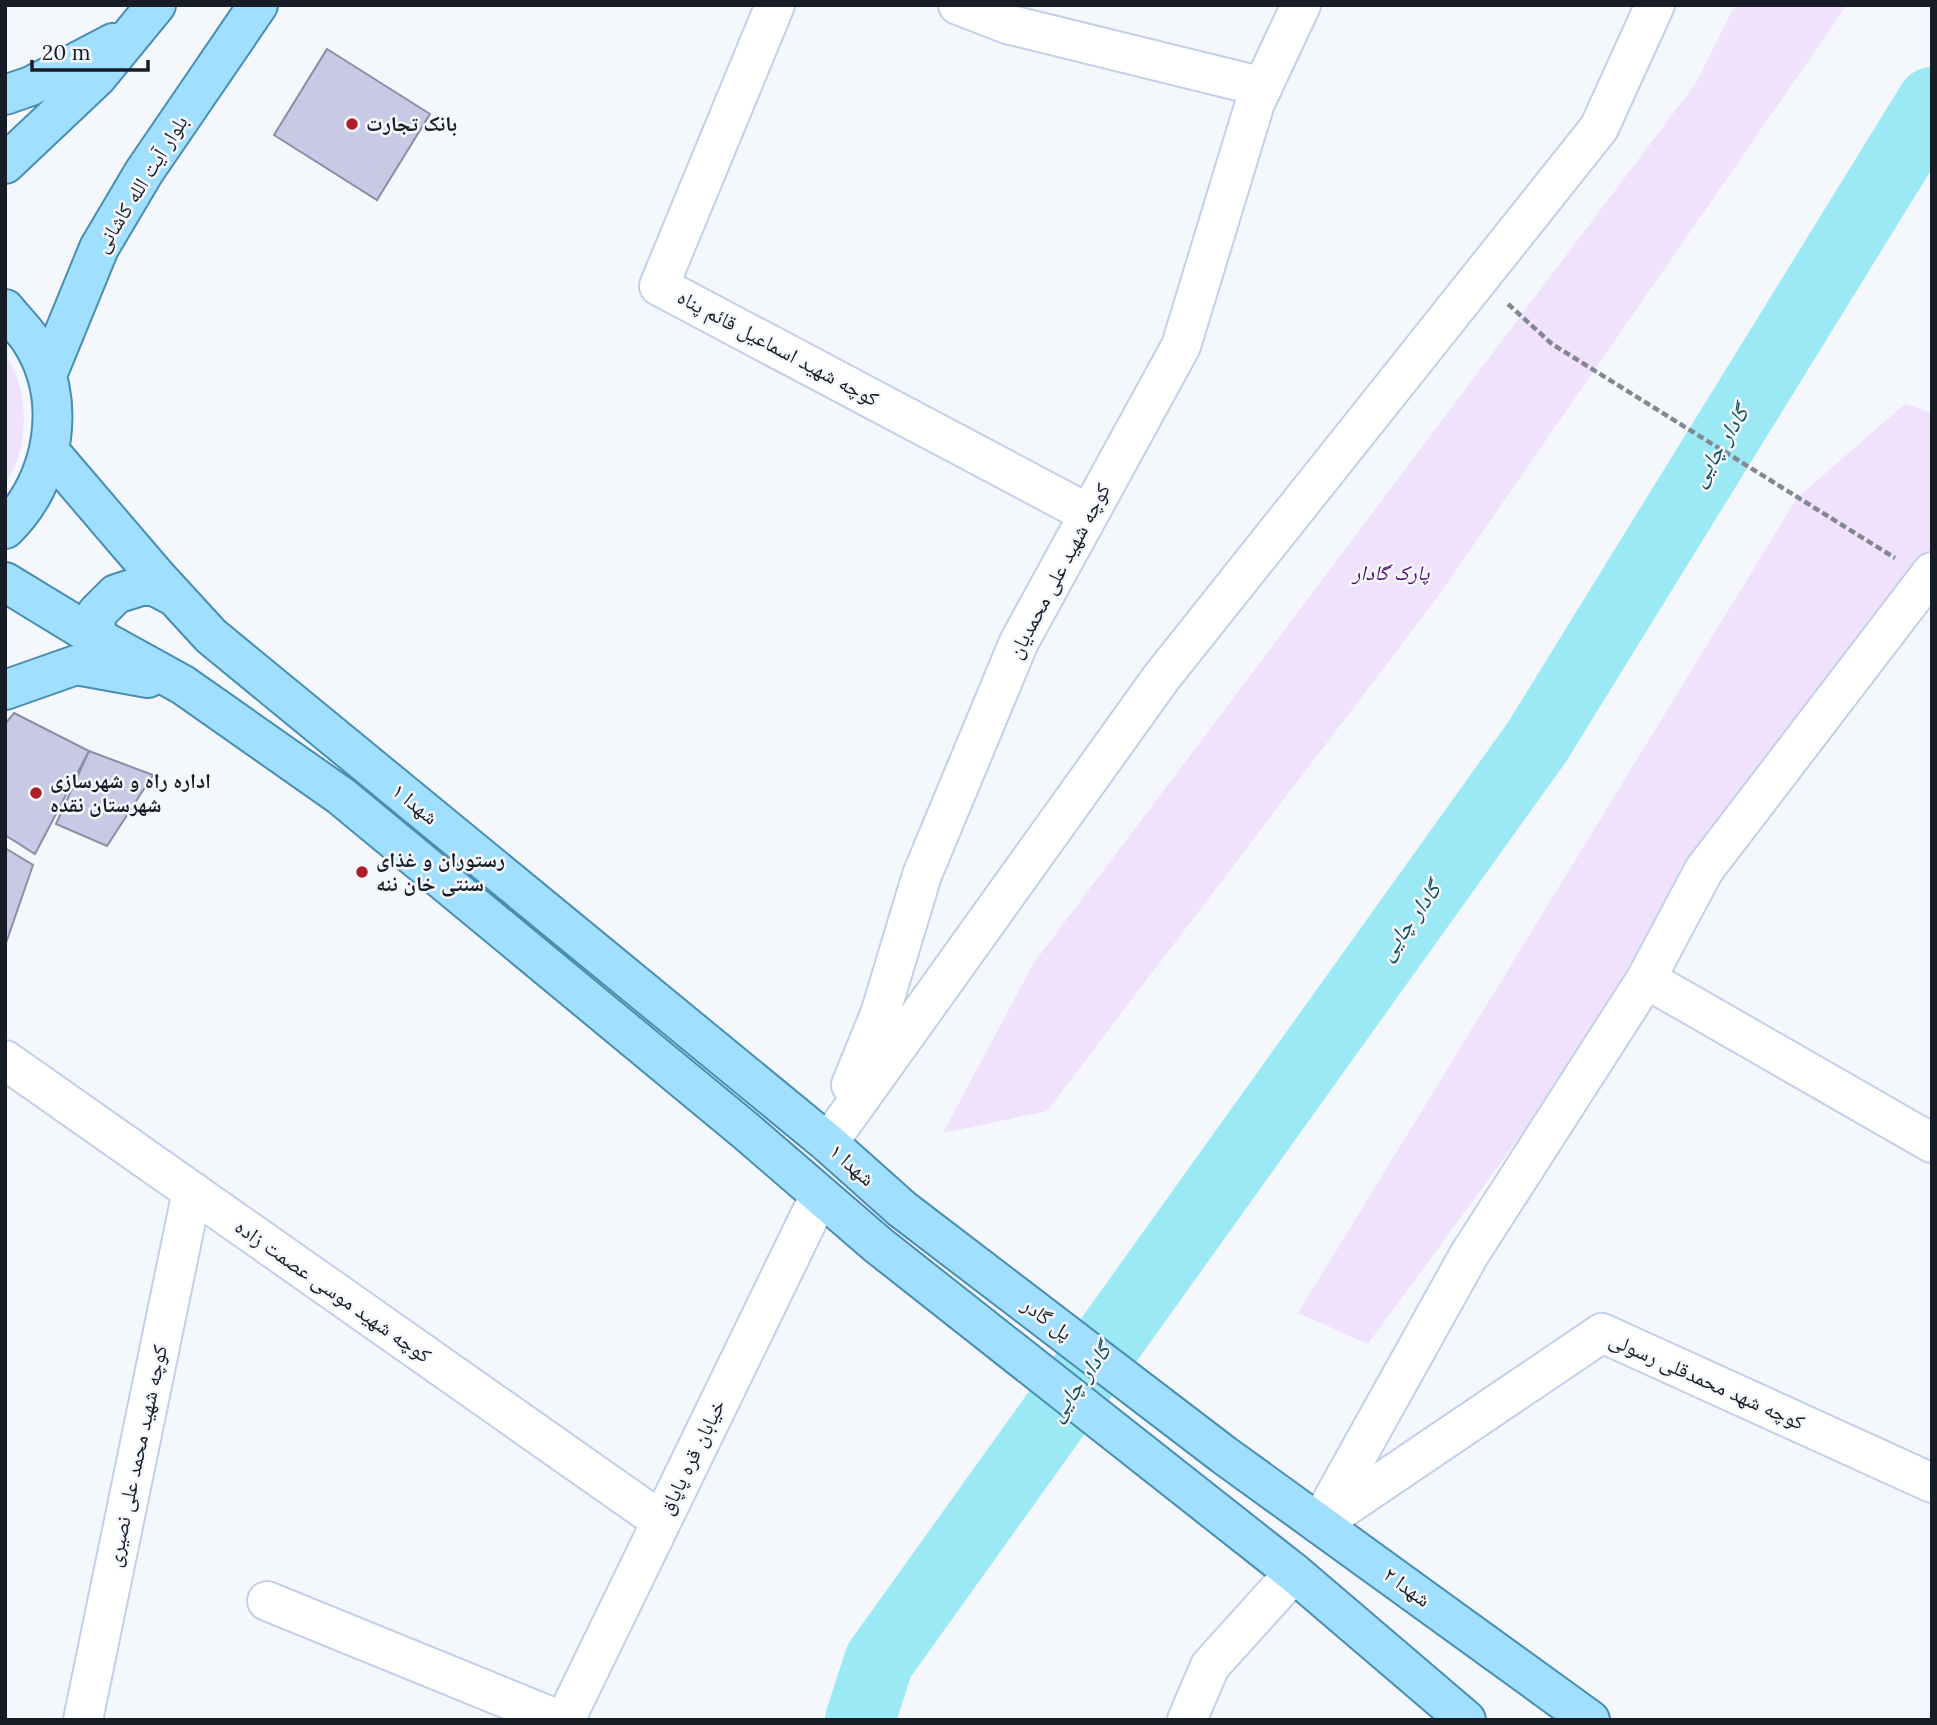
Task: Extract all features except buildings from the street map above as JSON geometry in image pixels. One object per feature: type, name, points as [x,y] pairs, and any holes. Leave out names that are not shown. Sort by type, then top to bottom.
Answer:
[{"type":"main road","name":"بلوار آیت الله کاشانی","points":[[47,375],[99,248],[144,172],[258,5]]},
{"type":"main road","points":[[5,95],[31,86],[145,19]]},
{"type":"main road","points":[[5,164],[97,76],[145,19]]},
{"type":"main road","points":[[5,309],[30,340],[47,375],[53,426],[50,452],[38,485],[19,516],[5,529]]},
{"type":"main road","name":"شهدا ۱","points":[[50,452],[211,636],[828,1143],[902,1209]]},
{"type":"main road","name":"شهدا ۱","points":[[5,582],[94,636],[183,685],[341,796],[878,1245],[1294,1573]]},
{"type":"main road","points":[[94,636],[97,613],[116,594],[141,586],[154,586],[175,597]]},
{"type":"main road","points":[[5,690],[76,665],[183,685]]},
{"type":"main road","name":"پل گادر","points":[[902,1209],[1224,1455]]},
{"type":"main road","name":"شهدا ۲","points":[[1224,1455],[1590,1720]]},
{"type":"main road","points":[[1294,1573],[1466,1720]]},
{"type":"street","name":"کوچه شهید اسماعیل قائم پناه","points":[[775,5],[659,286],[1089,514]]},
{"type":"street","points":[[958,5],[1007,24],[1263,88]]},
{"type":"street","name":"کوچه شهید علی محمدیان","points":[[828,1143],[880,1014],[927,863],[1019,642],[1181,346],[1255,103],[1301,5]]},
{"type":"street","points":[[828,1143],[1161,678],[1599,128],[1655,5]]},
{"type":"street","points":[[1319,1524],[1469,1255],[1646,979],[1703,870],[1930,575]]},
{"type":"street","points":[[1646,979],[1932,1143]]},
{"type":"street","name":"کوچه شهید موسی عصمت زاده","points":[[5,1060],[661,1521]]},
{"type":"street","name":"کوچه شهید محمد علی نصیری","points":[[83,1720],[192,1191]]},
{"type":"street","name":"خیابان قره پاپاق","points":[[565,1720],[820,1195]]},
{"type":"street","name":"کوچه شهد محمدقلی رسولی","points":[[1319,1524],[1602,1333],[1932,1483]]},
{"type":"street","points":[[1187,1720],[1210,1666],[1294,1573]]},
{"type":"street","points":[[267,1601],[559,1720]]},
{"type":"path","points":[[1479,278],[1552,344],[1836,523],[1930,575]]},
{"type":"green space","name":"پارک گادار","points":[[1735,5],[1847,5],[1436,599],[1047,1111],[943,1133],[1033,964],[1696,83]]},
{"type":"green space","points":[[5,353],[19,385],[24,419],[19,453],[5,485]]},
{"type":"green space","points":[[1905,404],[1932,413],[1932,571],[1929,578],[1368,1344],[1298,1313],[1797,498]]},
{"type":"waterway","name":"گادار چایی","points":[[860,1720],[879,1661],[1537,742],[1932,102]]},
{"type":"place","name":"بانک تجارت","points":[[352,124]]},
{"type":"place","name":"اداره راه و شهرسازی شهرستان نقده","points":[[36,793]]},
{"type":"place","name":"رستوران و غذای سنتی خان ننه","points":[[362,872]]}]
